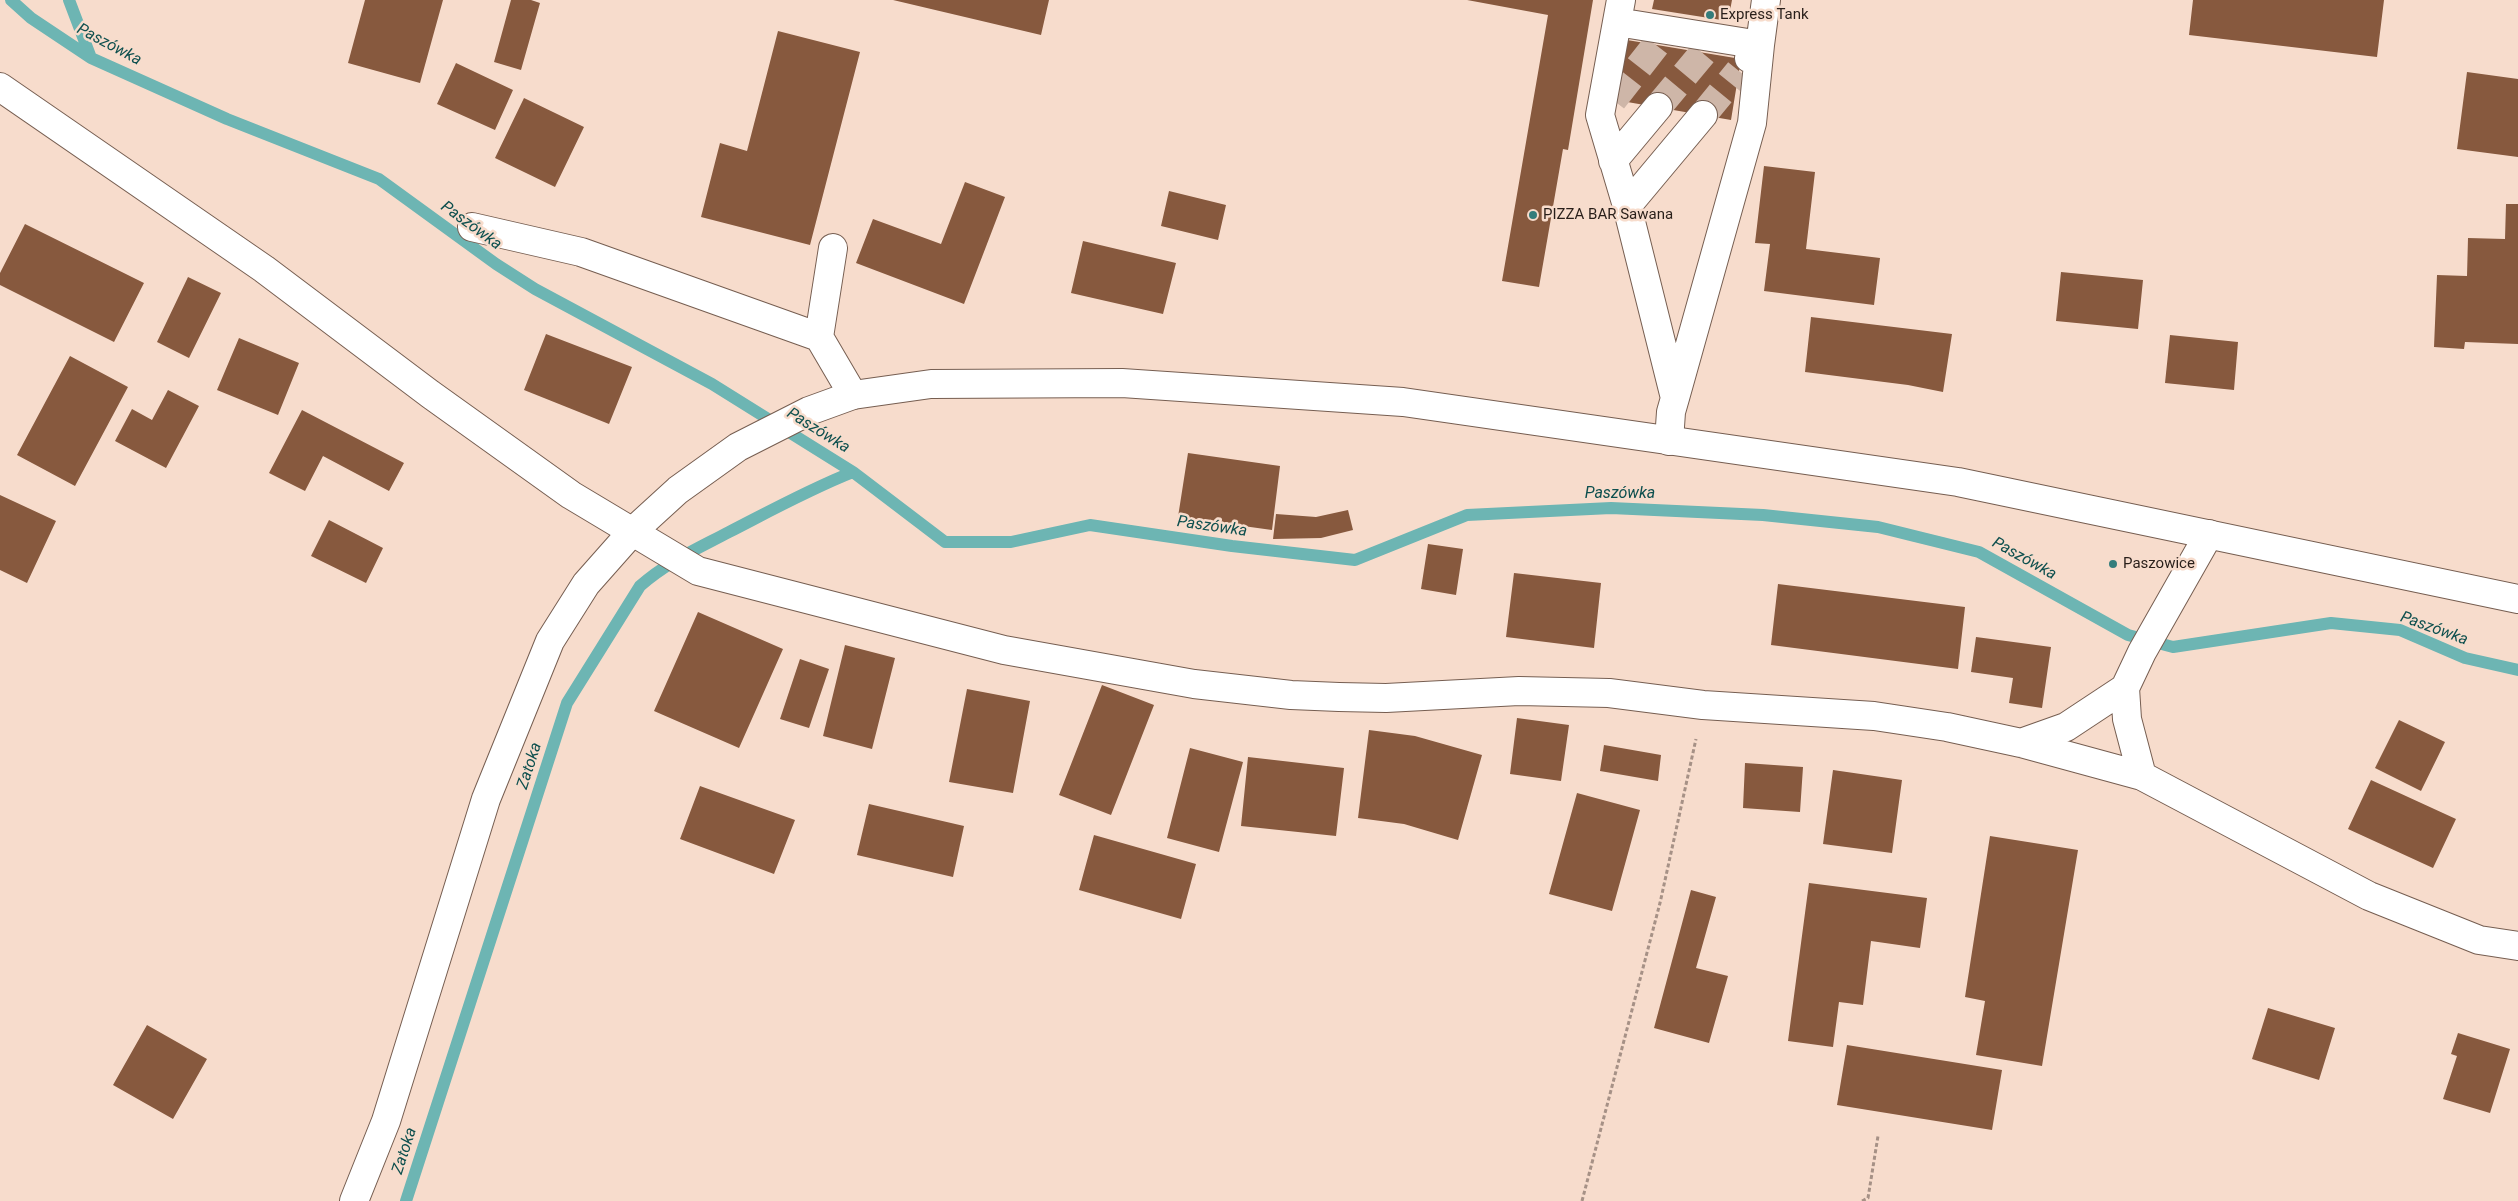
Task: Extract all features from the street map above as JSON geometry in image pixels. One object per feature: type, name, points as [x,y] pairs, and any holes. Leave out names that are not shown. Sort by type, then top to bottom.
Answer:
[{"type":"street","points":[[1669,441],[1675,398],[1752,123],[1766,0]]},
{"type":"street","points":[[1675,398],[1627,206],[1613,161],[1606,107],[1619,11],[1662,38],[1709,45],[1760,45]]},
{"type":"street","points":[[1739,71],[1760,45]]},
{"type":"street","points":[[0,87],[264,269],[430,394],[571,496],[698,571],[1004,650],[1194,684],[1291,695],[1339,697],[1386,698],[1519,691],[1609,693],[1703,705],[1874,716],[1947,727],[2021,743],[2142,776],[2369,896],[2479,940],[2518,946]]},
{"type":"street","points":[[1613,161],[1658,107]]},
{"type":"street","points":[[1627,206],[1703,115]]},
{"type":"street","points":[[472,227],[581,252],[819,336]]},
{"type":"street","points":[[833,248],[819,336],[853,395]]},
{"type":"street","points":[[354,1201],[386,1121],[486,799],[550,641],[586,584],[632,532],[678,490],[738,448],[761,435],[809,411],[853,395],[931,384],[1122,383],[1403,402],[1958,482],[2518,599]]},
{"type":"street","points":[[2142,776],[2127,719],[2125,688],[2142,652],[2210,534]]},
{"type":"street","points":[[2021,743],[2066,727],[2125,688]]},
{"type":"path","points":[[1582,1201],[1660,903],[1703,705]]},
{"type":"path","points":[[1862,1201],[1868,1198],[1878,1136]]},
{"type":"building","points":[[365,0],[443,0],[420,83],[348,63]]},
{"type":"building","points":[[511,0],[531,0],[540,3],[521,70],[494,62]]},
{"type":"building","points":[[893,0],[1049,0],[1041,35]]},
{"type":"building","points":[[1467,0],[1593,0],[1568,150],[1563,149],[1539,287],[1502,281],[1548,15]]},
{"type":"building","name":"Express Tank","points":[[1654,0],[1732,0],[1728,21],[1652,9]]},
{"type":"building","points":[[2193,0],[2384,0],[2377,57],[2189,35]]},
{"type":"building","points":[[778,31],[860,52],[810,245],[701,217],[720,143],[747,151]]},
{"type":"building","points":[[1621,39],[1741,59],[1731,120],[1610,99]]},
{"type":"building","points":[[456,63],[513,90],[495,130],[437,104]]},
{"type":"building","points":[[2467,72],[2518,79],[2518,157],[2457,149]]},
{"type":"building","points":[[524,98],[584,127],[555,187],[495,158]]},
{"type":"building","points":[[1764,166],[1815,172],[1806,249],[1880,258],[1874,305],[1764,291],[1770,244],[1755,243]]},
{"type":"building","points":[[965,182],[1005,197],[964,304],[856,263],[873,219],[941,244]]},
{"type":"building","points":[[1169,191],[1226,205],[1218,240],[1161,226]]},
{"type":"building","points":[[2506,204],[2518,204],[2518,344],[2465,342],[2464,349],[2434,347],[2437,275],[2467,276],[2468,238],[2505,239]]},
{"type":"building","points":[[25,224],[144,283],[114,342],[0,285],[0,273]]},
{"type":"building","points":[[1083,241],[1176,263],[1163,314],[1071,293]]},
{"type":"building","points":[[2061,272],[2143,280],[2138,329],[2056,321]]},
{"type":"building","points":[[188,277],[221,293],[189,358],[157,342]]},
{"type":"building","points":[[1811,317],[1952,334],[1943,392],[1908,385],[1805,372]]},
{"type":"building","points":[[546,334],[632,367],[609,424],[524,390]]},
{"type":"building","points":[[2170,335],[2238,342],[2234,390],[2165,383]]},
{"type":"building","points":[[239,338],[299,363],[278,415],[217,390]]},
{"type":"building","points":[[70,356],[128,387],[75,486],[17,455]]},
{"type":"building","points":[[168,390],[199,406],[166,468],[115,441],[132,409],[152,420]]},
{"type":"building","points":[[302,410],[404,463],[389,491],[323,456],[305,491],[269,473]]},
{"type":"building","points":[[1188,453],[1280,466],[1272,530],[1178,517]]},
{"type":"building","points":[[0,495],[56,521],[27,583],[0,570]]},
{"type":"building","points":[[1348,510],[1353,530],[1321,538],[1273,539],[1276,514],[1316,517]]},
{"type":"building","points":[[329,520],[383,548],[366,583],[311,556]]},
{"type":"building","points":[[1428,544],[1463,549],[1456,595],[1421,589]]},
{"type":"building","points":[[1514,573],[1601,583],[1594,648],[1506,637]]},
{"type":"building","points":[[1778,584],[1965,607],[1958,669],[1771,645]]},
{"type":"building","points":[[698,612],[783,649],[739,748],[654,711]]},
{"type":"building","points":[[1976,637],[2051,647],[2042,708],[2009,703],[2013,678],[1971,672]]},
{"type":"building","points":[[845,645],[895,658],[872,749],[823,736]]},
{"type":"building","points":[[800,659],[829,669],[809,728],[780,719]]},
{"type":"building","points":[[1102,685],[1154,705],[1111,815],[1059,795]]},
{"type":"building","points":[[967,689],[1030,701],[1013,793],[949,782]]},
{"type":"building","points":[[1517,718],[1569,725],[1561,781],[1510,774]]},
{"type":"building","points":[[2399,720],[2445,742],[2421,791],[2375,768]]},
{"type":"building","points":[[1369,730],[1415,736],[1482,755],[1458,840],[1404,824],[1358,818]]},
{"type":"building","points":[[1604,745],[1661,755],[1658,781],[1600,771]]},
{"type":"building","points":[[1190,748],[1243,762],[1219,852],[1167,838]]},
{"type":"building","points":[[1248,757],[1344,768],[1336,836],[1241,826]]},
{"type":"building","points":[[1745,763],[1803,767],[1800,812],[1743,808]]},
{"type":"building","points":[[1833,770],[1902,780],[1892,853],[1823,844]]},
{"type":"building","points":[[2371,780],[2456,819],[2433,868],[2348,829]]},
{"type":"building","points":[[700,786],[795,820],[774,874],[680,839]]},
{"type":"building","points":[[1577,793],[1640,810],[1612,911],[1549,894]]},
{"type":"building","points":[[869,804],[964,826],[953,877],[857,855]]},
{"type":"building","points":[[1094,835],[1196,864],[1181,919],[1079,890]]},
{"type":"building","points":[[1990,836],[2078,850],[2042,1066],[1976,1055],[1985,1001],[1965,997]]},
{"type":"building","points":[[1809,883],[1927,898],[1920,948],[1871,941],[1863,1005],[1839,1002],[1833,1047],[1788,1041]]},
{"type":"building","points":[[1691,890],[1716,897],[1696,968],[1728,976],[1709,1043],[1654,1028]]},
{"type":"building","points":[[2268,1008],[2335,1028],[2319,1080],[2252,1059]]},
{"type":"building","points":[[147,1025],[207,1059],[173,1119],[113,1085]]},
{"type":"building","points":[[2458,1033],[2510,1049],[2490,1113],[2443,1099],[2457,1056],[2451,1054]]},
{"type":"building","points":[[1847,1045],[2002,1070],[1992,1130],[1837,1105]]},
{"type":"waterway","name":"Paszówka","points":[[11,0],[31,18],[91,58],[227,119],[379,179],[496,264],[535,289],[712,384],[853,472],[945,542],[1011,542],[1090,525],[1232,546],[1355,560],[1467,515],[1611,508],[1763,515],[1878,527],[1979,552],[2128,635],[2173,647],[2331,623],[2400,630],[2465,658],[2518,670]]},
{"type":"waterway","points":[[69,0],[91,58]]},
{"type":"waterway","name":"Zatoka","points":[[406,1201],[567,703],[640,586],[650,577],[705,544],[806,493],[853,472]]},
{"type":"tunnel","points":[[1613,100],[1656,45]]},
{"type":"tunnel","points":[[1658,107],[1703,53]]},
{"type":"tunnel","points":[[1703,115],[1739,71]]},
{"type":"place","name":"Express Tank","points":[[1710,15]]},
{"type":"place","name":"PIZZA BAR Sawana","points":[[1533,215]]},
{"type":"place","name":"Paszowice","points":[[2113,564]]}]
